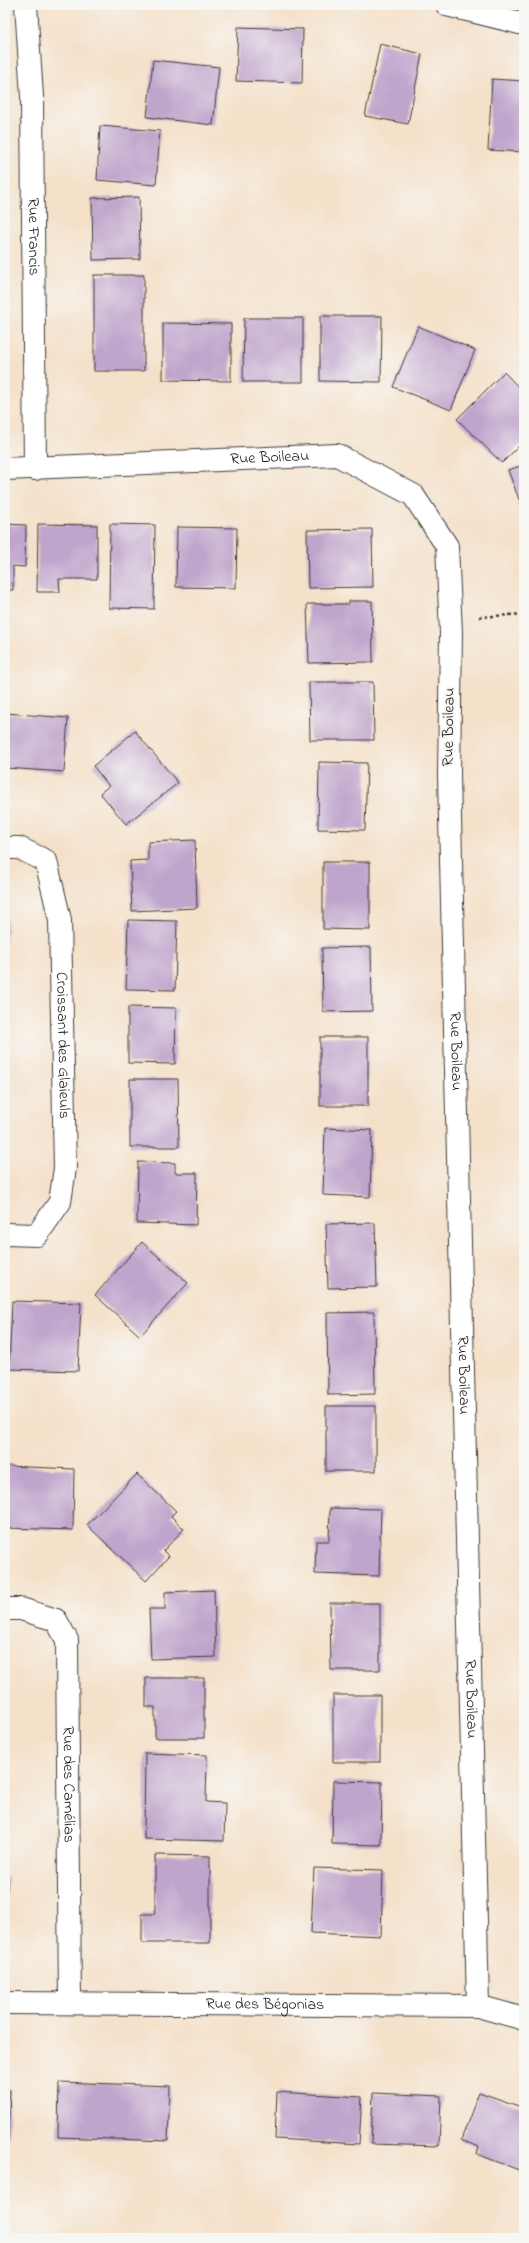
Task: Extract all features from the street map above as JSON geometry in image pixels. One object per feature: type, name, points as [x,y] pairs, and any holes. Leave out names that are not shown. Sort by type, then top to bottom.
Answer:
[{"type":"street","name":"Rue Francis","points":[[26,5],[32,96],[35,469]]},
{"type":"street","points":[[447,5],[524,24]]},
{"type":"street","name":"Rue Boileau","points":[[5,469],[35,469],[337,454],[413,495],[447,546],[450,618],[449,775],[478,2006]]},
{"type":"street","name":"Croissant des Glaieuls","points":[[5,848],[19,848],[46,861],[60,920],[65,1168],[60,1202],[37,1235],[5,1234]]},
{"type":"street","name":"Rue des Camélias","points":[[5,1609],[21,1609],[56,1620],[67,1640],[70,2003]]},
{"type":"street","name":"Rue des Bégonias","points":[[5,2003],[478,2006],[524,2019]]},
{"type":"path","points":[[450,618],[524,614]]},
{"type":"building","points":[[238,27],[303,29],[302,83],[236,81]]},
{"type":"building","points":[[380,44],[422,54],[408,124],[365,116]]},
{"type":"building","points":[[153,60],[219,67],[213,125],[147,117]]},
{"type":"building","points":[[492,79],[524,81],[524,152],[488,150]]},
{"type":"building","points":[[100,126],[160,131],[156,185],[97,180]]},
{"type":"building","points":[[139,197],[140,259],[93,260],[92,198]]},
{"type":"building","points":[[94,275],[144,275],[144,371],[94,371]]},
{"type":"building","points":[[320,316],[382,316],[381,382],[320,381]]},
{"type":"building","points":[[244,318],[303,318],[303,382],[243,382]]},
{"type":"building","points":[[163,323],[231,324],[231,381],[163,380]]},
{"type":"building","points":[[418,326],[475,350],[451,410],[393,387]]},
{"type":"building","points":[[504,372],[524,393],[524,441],[502,463],[457,419]]},
{"type":"building","points":[[524,465],[524,513],[508,470]]},
{"type":"building","points":[[5,524],[26,525],[25,567],[13,566],[13,590],[5,590]]},
{"type":"building","points":[[38,524],[97,525],[97,579],[59,579],[60,592],[37,592]]},
{"type":"building","points":[[110,524],[155,525],[154,609],[109,608]]},
{"type":"building","points":[[177,527],[237,528],[236,588],[176,587]]},
{"type":"building","points":[[372,529],[373,587],[308,588],[307,530]]},
{"type":"building","points":[[349,601],[372,601],[373,662],[309,663],[307,604],[349,604]]},
{"type":"building","points":[[309,682],[373,682],[374,740],[310,740]]},
{"type":"building","points":[[6,713],[68,718],[64,772],[5,768]]},
{"type":"building","points":[[135,731],[178,783],[126,824],[100,793],[109,786],[93,766]]},
{"type":"building","points":[[319,762],[367,763],[365,830],[318,829]]},
{"type":"building","points":[[195,840],[197,908],[132,911],[130,861],[148,860],[148,842]]},
{"type":"building","points":[[323,862],[370,862],[370,930],[323,929]]},
{"type":"building","points":[[5,919],[8,919],[6,941],[5,941]]},
{"type":"building","points":[[128,920],[177,921],[175,990],[126,989]]},
{"type":"building","points":[[371,947],[372,1011],[323,1012],[322,948]]},
{"type":"building","points":[[128,1007],[176,1008],[175,1064],[128,1063]]},
{"type":"building","points":[[320,1037],[368,1037],[368,1106],[320,1106]]},
{"type":"building","points":[[130,1079],[178,1079],[179,1147],[130,1147]]},
{"type":"building","points":[[5,1087],[7,1087],[8,1150],[5,1150]]},
{"type":"building","points":[[325,1128],[372,1130],[370,1197],[323,1195]]},
{"type":"building","points":[[138,1162],[175,1163],[175,1173],[197,1173],[196,1225],[137,1223]]},
{"type":"building","points":[[375,1223],[377,1287],[328,1288],[326,1224]]},
{"type":"building","points":[[142,1242],[188,1283],[140,1336],[95,1295]]},
{"type":"building","points":[[12,1301],[81,1303],[78,1371],[9,1369]]},
{"type":"building","points":[[374,1312],[375,1394],[328,1395],[327,1313]]},
{"type":"building","points":[[326,1406],[376,1406],[376,1471],[326,1471]]},
{"type":"building","points":[[6,1466],[74,1469],[73,1530],[5,1528]]},
{"type":"building","points":[[137,1474],[176,1511],[171,1516],[184,1529],[163,1551],[169,1556],[146,1581],[87,1525]]},
{"type":"building","points":[[330,1508],[381,1509],[379,1576],[315,1574],[316,1541],[329,1541]]},
{"type":"building","points":[[214,1590],[216,1657],[151,1659],[149,1609],[165,1609],[165,1592]]},
{"type":"building","points":[[330,1603],[380,1603],[380,1670],[331,1670]]},
{"type":"building","points":[[146,1678],[204,1678],[204,1738],[155,1738],[155,1707],[146,1707]]},
{"type":"building","points":[[333,1695],[380,1695],[380,1762],[333,1762]]},
{"type":"building","points":[[145,1753],[207,1755],[206,1802],[225,1803],[224,1841],[144,1839]]},
{"type":"building","points":[[333,1781],[382,1782],[381,1845],[332,1844]]},
{"type":"building","points":[[155,1855],[210,1856],[210,1943],[142,1943],[142,1914],[155,1914]]},
{"type":"building","points":[[314,1868],[383,1870],[381,1936],[311,1933]]},
{"type":"building","points":[[5,1877],[8,1878],[6,1898],[5,1898]]},
{"type":"building","points":[[59,2082],[170,2086],[168,2141],[58,2137]]},
{"type":"building","points":[[5,2090],[10,2090],[8,2140],[5,2140]]},
{"type":"building","points":[[277,2092],[362,2097],[359,2144],[275,2139]]},
{"type":"building","points":[[479,2092],[524,2108],[524,2172],[477,2154],[479,2147],[461,2140]]},
{"type":"building","points":[[373,2093],[441,2096],[439,2146],[371,2144]]}]
